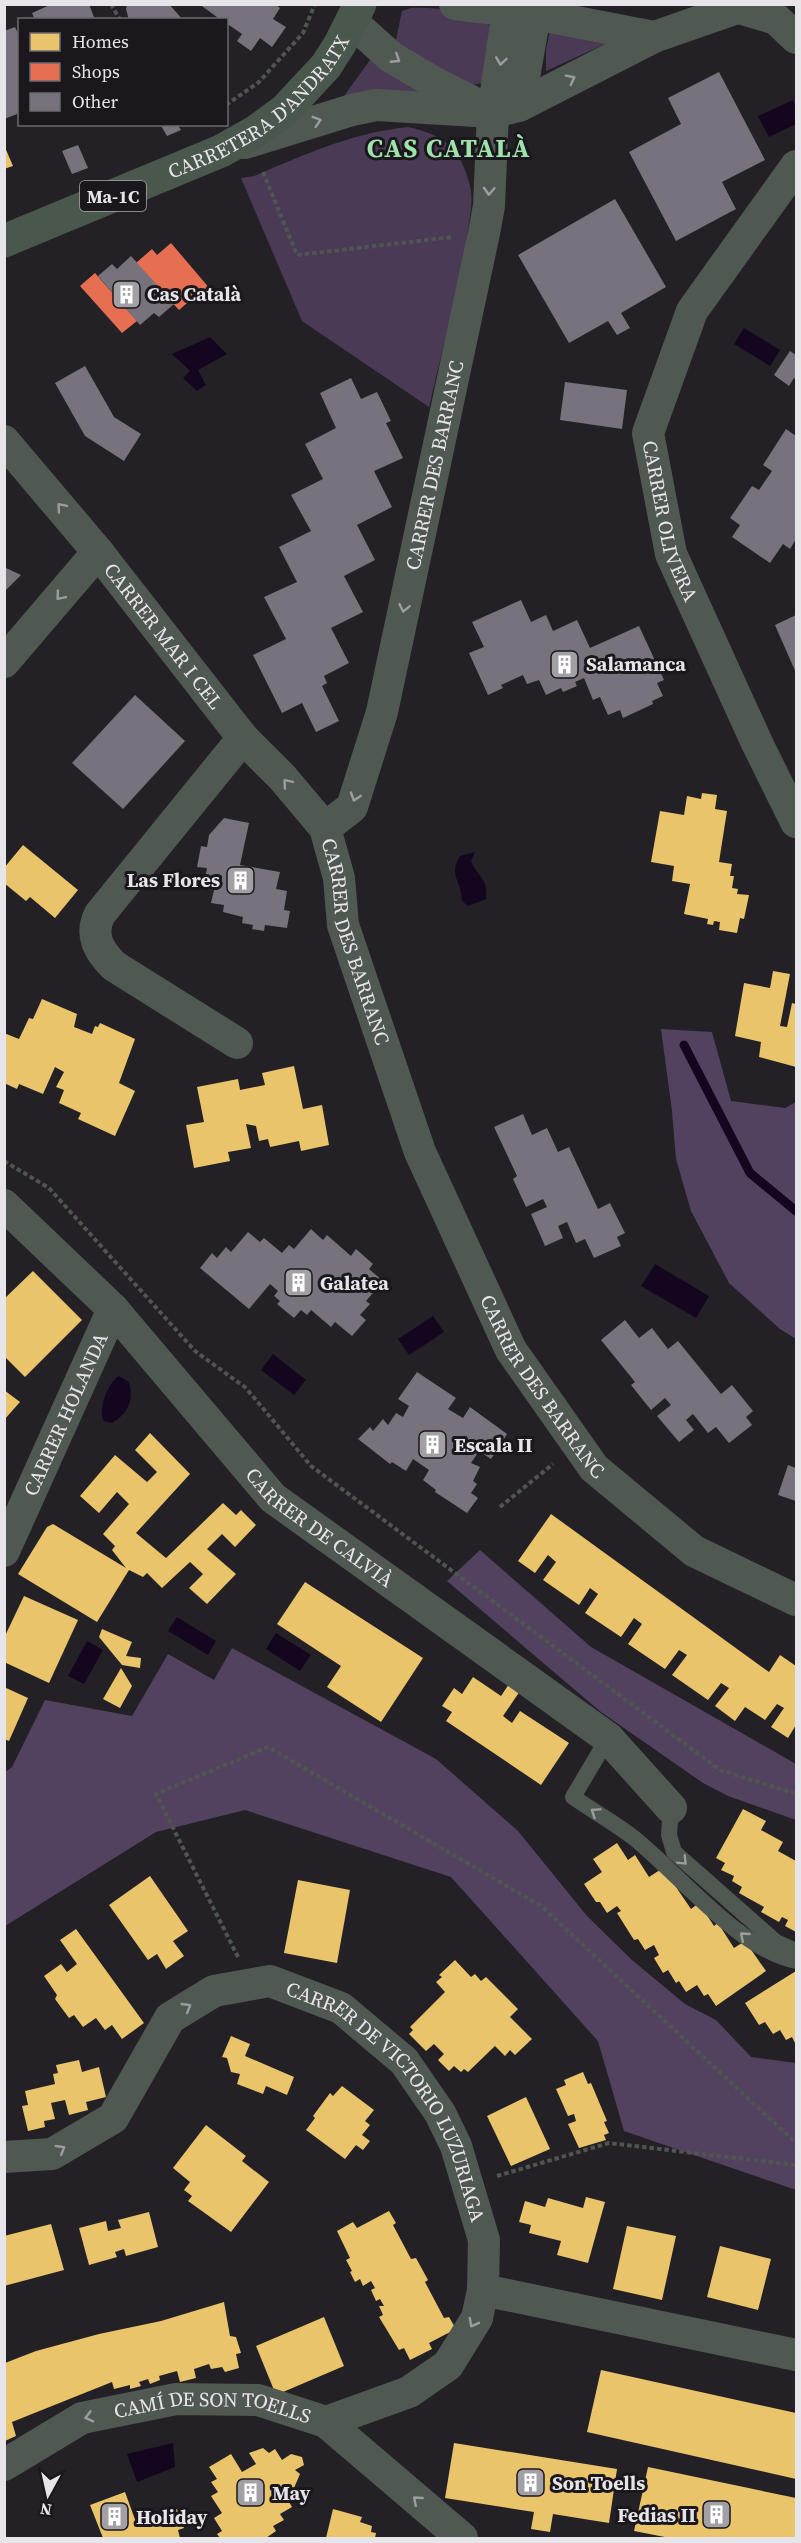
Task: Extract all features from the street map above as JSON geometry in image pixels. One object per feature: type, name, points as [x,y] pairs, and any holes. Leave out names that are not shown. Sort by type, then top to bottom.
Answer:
[{"type":"main road","name":"CARRETERA D'ANDRATX","points":[[4,241],[221,151],[255,132],[285,110],[326,66],[360,9]]},
{"type":"street","points":[[455,4],[517,9],[654,37]]},
{"type":"street","points":[[221,151],[352,110],[376,105],[506,109],[654,37],[744,6],[776,19],[796,38]]},
{"type":"street","points":[[360,9],[391,57],[435,82],[506,109]]},
{"type":"street","name":"CARRER DES BARRANC","points":[[517,9],[506,109],[484,233],[382,712],[352,807],[325,828],[339,878],[343,925],[420,1152],[511,1350],[594,1468],[694,1551],[796,1600]]},
{"type":"street","name":"CARRER OLIVERA","points":[[796,166],[692,311],[648,433],[671,554],[756,743],[796,822]]},
{"type":"street","name":"CARRER MAR I CEL","points":[[4,441],[98,552],[243,738],[282,777],[325,828]]},
{"type":"street","points":[[4,662],[98,552]]},
{"type":"street","points":[[237,1043],[114,966],[99,948],[95,937],[95,924],[100,914],[243,738]]},
{"type":"street","name":"CARRER DE CALVIÀ","points":[[4,1205],[113,1309],[273,1497],[609,1738],[671,1808]]},
{"type":"street","name":"CARRER HOLANDA","points":[[4,1551],[113,1309]]},
{"type":"street","name":"CARRER DE VICTORIO LUZURIAGA","points":[[4,2157],[52,2154],[113,2118],[170,2018],[214,1991],[270,1980],[342,2008],[404,2061],[440,2113],[456,2146],[484,2240],[483,2290],[477,2318],[448,2365],[409,2392],[326,2422]]},
{"type":"street","points":[[483,2290],[796,2355]]},
{"type":"street","name":"CAMÍ DE SON TOELLS","points":[[4,2465],[82,2418],[176,2399],[258,2400],[326,2422],[462,2538]]},
{"type":"lane","points":[[609,1738],[573,1797],[633,1838],[751,1942],[780,1958],[796,1961]]},
{"type":"lane","points":[[671,1808],[669,1835],[674,1852],[776,1942],[796,1951]]},
{"type":"path","points":[[111,4],[119,18]]},
{"type":"path","points":[[228,104],[259,82],[303,33],[315,4]]},
{"type":"path","points":[[263,172],[297,255],[484,233]]},
{"type":"path","points":[[4,1161],[49,1188],[90,1231],[195,1351],[246,1388],[311,1466],[720,1770],[796,1794]]},
{"type":"path","points":[[500,1507],[577,1444]]},
{"type":"path","points":[[252,1984],[156,1794],[268,1747],[541,1906],[796,2143]]},
{"type":"path","points":[[469,2184],[609,2143],[796,2165]]},
{"type":"shaded area","points":[[411,8],[452,11],[490,26],[493,39],[483,83],[470,85],[403,50],[396,40],[402,11]]},
{"type":"shaded area","points":[[550,31],[614,40],[546,71],[546,50]]},
{"type":"shaded area","points":[[373,56],[428,93],[344,96]]},
{"type":"shaded area","points":[[793,100],[796,108],[796,124],[769,137],[758,116]]},
{"type":"shaded area","points":[[408,127],[432,134],[449,145],[462,162],[472,199],[463,257],[429,407],[302,321],[241,178],[254,176],[348,139]]},
{"type":"shaded area","points":[[744,328],[780,350],[770,366],[734,344]]},
{"type":"shaded area","points":[[210,337],[227,354],[198,370],[206,385],[197,391],[183,378],[190,371],[172,354]]},
{"type":"shaded area","points":[[475,852],[471,861],[484,882],[486,899],[468,906],[462,901],[455,869],[460,856]]},
{"type":"shaded area","points":[[661,1029],[712,1032],[731,1101],[785,1108],[796,1102],[796,1339],[780,1329],[729,1283],[691,1211],[676,1159]]},
{"type":"shaded area","points":[[655,1264],[709,1296],[696,1318],[641,1286]]},
{"type":"shaded area","points":[[433,1316],[444,1332],[409,1355],[398,1339]]},
{"type":"shaded area","points":[[273,1354],[306,1380],[294,1395],[261,1370]]},
{"type":"shaded area","points":[[119,1376],[129,1382],[131,1395],[126,1411],[112,1423],[104,1421],[102,1410],[111,1384]]},
{"type":"shaded area","points":[[480,1550],[591,1647],[796,1764],[796,1820],[728,1796],[703,1783],[601,1712],[447,1581]]},
{"type":"shaded area","points":[[177,1617],[216,1641],[208,1655],[168,1631]]},
{"type":"shaded area","points":[[276,1633],[311,1655],[300,1671],[266,1649]]},
{"type":"shaded area","points":[[87,1641],[103,1650],[84,1684],[68,1676]]},
{"type":"shaded area","points":[[232,1648],[436,1759],[518,1831],[587,1916],[632,1960],[685,2004],[716,2020],[751,2057],[796,2063],[796,2190],[624,2131],[598,2041],[451,1877],[245,1810],[156,1832],[5,1926],[5,1772],[12,1767],[45,1700],[132,1716],[168,1654],[214,1680]]},
{"type":"shaded area","points":[[173,2443],[175,2467],[137,2482],[127,2454]]},
{"type":"building: Homes","points":[[4,145],[13,166],[4,169]]},
{"type":"building: Homes","points":[[702,793],[717,795],[715,809],[727,811],[719,862],[732,864],[730,876],[734,876],[732,888],[738,889],[737,894],[749,895],[744,919],[740,918],[737,933],[719,930],[720,922],[714,921],[713,925],[707,924],[708,919],[684,914],[690,884],[672,881],[674,866],[651,862],[660,811],[684,815],[687,796],[701,799]]},
{"type":"building: Homes","points":[[23,845],[78,890],[55,918],[30,897],[26,901],[4,883],[4,868]]},
{"type":"building: Homes","points":[[773,971],[790,974],[780,1026],[787,1027],[792,1003],[796,1004],[796,1067],[759,1057],[761,1042],[735,1036],[744,983],[770,988]]},
{"type":"building: Homes","points":[[42,999],[77,1014],[74,1027],[92,1034],[95,1026],[98,1027],[100,1023],[135,1039],[119,1083],[135,1091],[115,1136],[78,1119],[81,1113],[59,1103],[64,1090],[56,1087],[64,1072],[55,1067],[43,1094],[19,1084],[17,1089],[4,1083],[4,1033],[19,1039],[29,1018],[33,1019]]},
{"type":"building: Homes","points":[[294,1066],[303,1109],[322,1105],[329,1145],[301,1151],[299,1141],[270,1147],[268,1139],[259,1141],[256,1126],[246,1124],[251,1148],[228,1152],[230,1161],[194,1168],[186,1125],[204,1122],[197,1087],[238,1079],[240,1090],[265,1085],[262,1073]]},
{"type":"building: Homes","points":[[33,1271],[82,1320],[25,1377],[4,1356],[4,1299]]},
{"type":"building: Homes","points":[[4,1390],[20,1402],[4,1420]]},
{"type":"building: Homes","points":[[150,1433],[190,1474],[136,1533],[166,1558],[223,1503],[236,1515],[241,1510],[256,1525],[235,1547],[222,1534],[207,1549],[236,1574],[207,1604],[189,1588],[203,1574],[190,1562],[162,1588],[147,1573],[143,1577],[129,1570],[97,1622],[18,1574],[47,1527],[53,1524],[126,1568],[112,1550],[115,1546],[103,1534],[129,1504],[117,1492],[99,1513],[80,1496],[115,1455],[147,1482],[157,1472],[135,1450]]},
{"type":"building: Homes","points":[[551,1514],[769,1672],[780,1655],[796,1666],[796,1725],[788,1738],[771,1727],[784,1708],[777,1704],[765,1720],[745,1707],[735,1721],[715,1706],[729,1688],[721,1683],[708,1700],[672,1675],[687,1655],[679,1650],[665,1669],[628,1644],[642,1624],[634,1618],[621,1637],[585,1613],[598,1594],[590,1588],[579,1605],[543,1580],[556,1562],[548,1555],[535,1573],[518,1561]]},
{"type":"building: Homes","points":[[305,1582],[423,1658],[381,1722],[327,1687],[341,1666],[277,1624]]},
{"type":"building: Homes","points":[[24,1596],[78,1620],[49,1683],[4,1662],[4,1638]]},
{"type":"building: Homes","points":[[102,1629],[132,1642],[126,1656],[141,1658],[140,1668],[122,1665],[99,1637]]},
{"type":"building: Homes","points":[[121,1668],[132,1686],[120,1708],[103,1699]]},
{"type":"building: Homes","points":[[473,1677],[501,1696],[509,1684],[520,1691],[503,1716],[512,1723],[520,1711],[569,1743],[541,1785],[446,1721],[452,1712],[442,1706],[454,1688],[462,1694]]},
{"type":"building: Homes","points":[[4,1687],[28,1698],[9,1741],[4,1739]]},
{"type":"building: Homes","points":[[743,1809],[766,1821],[761,1830],[783,1842],[778,1851],[796,1861],[796,1932],[785,1926],[788,1920],[782,1917],[779,1922],[761,1912],[764,1907],[739,1893],[742,1887],[732,1881],[734,1876],[721,1870],[725,1863],[716,1858]]},
{"type":"building: Homes","points":[[617,1843],[628,1860],[635,1855],[649,1877],[663,1868],[691,1909],[699,1903],[714,1926],[718,1923],[734,1948],[745,1941],[766,1971],[716,2006],[708,1994],[704,1996],[697,1985],[686,1992],[679,1981],[676,1983],[668,1970],[663,1973],[654,1958],[659,1955],[654,1945],[645,1950],[638,1939],[634,1940],[617,1913],[621,1911],[617,1906],[607,1913],[584,1884],[602,1872],[593,1859]]},
{"type":"building: Homes","points":[[150,1876],[188,1931],[173,1941],[184,1956],[166,1969],[157,1954],[148,1960],[109,1905]]},
{"type":"building: Homes","points":[[298,1880],[350,1890],[337,1963],[284,1953]]},
{"type":"building: Homes","points":[[76,1929],[144,2023],[122,2039],[112,2025],[105,2030],[96,2018],[83,2027],[74,2015],[69,2018],[55,1999],[57,1995],[44,1976],[61,1964],[67,1972],[77,1964],[60,1940]]},
{"type":"building: Homes","points":[[455,1960],[471,1977],[475,1974],[481,1981],[486,1977],[518,2009],[510,2017],[532,2039],[515,2055],[510,2050],[505,2056],[495,2046],[468,2072],[464,2069],[461,2072],[454,2066],[449,2071],[438,2060],[444,2054],[434,2044],[426,2051],[409,2034],[413,2030],[410,2027],[445,1992],[436,1982],[442,1977],[439,1975]]},
{"type":"building: Homes","points":[[796,1971],[796,2045],[792,2037],[786,2040],[780,2030],[773,2034],[765,2022],[759,2025],[745,2003]]},
{"type":"building: Homes","points":[[231,2036],[250,2044],[245,2056],[294,2077],[287,2095],[266,2086],[263,2094],[237,2084],[240,2074],[231,2072],[227,2058],[222,2057]]},
{"type":"building: Homes","points":[[79,2060],[82,2072],[99,2067],[106,2097],[86,2102],[88,2110],[69,2115],[65,2100],[51,2103],[55,2119],[44,2121],[45,2127],[28,2131],[22,2106],[28,2105],[25,2091],[55,2084],[53,2074],[58,2073],[56,2065]]},
{"type":"building: Homes","points":[[583,2072],[588,2084],[591,2083],[607,2121],[604,2122],[609,2133],[604,2135],[606,2140],[579,2148],[568,2124],[576,2121],[574,2114],[568,2116],[556,2089],[566,2085],[564,2080]]},
{"type":"building: Homes","points":[[342,2086],[374,2110],[365,2121],[370,2125],[362,2135],[370,2141],[363,2150],[356,2145],[345,2159],[306,2130],[330,2093],[333,2096]]},
{"type":"building: Homes","points":[[526,2097],[550,2149],[511,2166],[487,2116]]},
{"type":"building: Homes","points":[[206,2125],[246,2156],[242,2161],[269,2182],[231,2232],[188,2201],[192,2196],[184,2190],[190,2182],[173,2168]]},
{"type":"building: Homes","points":[[586,2197],[605,2202],[588,2263],[557,2255],[561,2241],[529,2233],[531,2225],[519,2222],[525,2201],[545,2207],[548,2198],[583,2208]]},
{"type":"building: Homes","points":[[389,2211],[396,2223],[393,2225],[411,2259],[416,2258],[428,2280],[425,2282],[444,2318],[449,2317],[456,2329],[429,2343],[432,2349],[410,2360],[404,2348],[399,2350],[379,2317],[383,2315],[379,2306],[384,2306],[380,2299],[376,2301],[371,2290],[375,2288],[371,2281],[363,2286],[360,2279],[355,2282],[346,2260],[350,2258],[337,2231],[353,2222],[357,2228]]},
{"type":"building: Homes","points":[[149,2212],[158,2247],[126,2256],[124,2249],[115,2252],[117,2257],[89,2265],[79,2228],[106,2221],[108,2231],[121,2228],[118,2220]]},
{"type":"building: Homes","points":[[51,2224],[64,2270],[4,2286],[4,2236]]},
{"type":"building: Homes","points":[[627,2226],[676,2236],[662,2300],[613,2289]]},
{"type":"building: Homes","points":[[720,2246],[771,2259],[758,2310],[707,2297]]},
{"type":"building: Homes","points":[[224,2302],[230,2336],[236,2337],[241,2353],[236,2354],[239,2368],[225,2372],[222,2367],[211,2369],[209,2364],[194,2369],[196,2378],[180,2382],[177,2371],[159,2376],[160,2380],[150,2384],[148,2379],[139,2382],[141,2386],[130,2389],[130,2385],[114,2389],[112,2382],[12,2422],[16,2436],[5,2441],[5,2363],[36,2351],[99,2334],[161,2321]]},
{"type":"building: Homes","points":[[324,2317],[344,2366],[276,2395],[256,2346]]},
{"type":"building: Homes","points":[[601,2370],[796,2413],[796,2479],[587,2432]]},
{"type":"building: Homes","name":"Son Toells","points":[[454,2443],[617,2469],[609,2523],[553,2514],[550,2532],[531,2529],[534,2512],[445,2498]]},
{"type":"building: Homes","name":"May","points":[[263,2448],[269,2453],[275,2449],[282,2460],[291,2454],[302,2457],[304,2465],[295,2470],[300,2474],[294,2488],[285,2495],[292,2507],[280,2514],[284,2520],[273,2526],[276,2531],[266,2538],[220,2538],[217,2534],[222,2531],[214,2518],[222,2513],[211,2496],[218,2492],[211,2482],[217,2479],[209,2467],[231,2454],[242,2472],[256,2464],[249,2453]]},
{"type":"building: Homes","name":"Fedias II","points":[[648,2467],[796,2498],[796,2538],[670,2538],[634,2531]]},
{"type":"building: Homes","name":"Holiday","points":[[125,2492],[137,2525],[177,2509],[184,2528],[178,2530],[180,2538],[103,2538],[90,2505]]},
{"type":"building: Homes","points":[[333,2509],[362,2517],[360,2522],[372,2526],[371,2532],[376,2533],[375,2538],[326,2538]]},
{"type":"building: Shops","points":[[171,243],[211,290],[197,302],[193,298],[179,310],[136,263],[152,249],[157,255]]},
{"type":"building: Shops","points":[[95,273],[137,321],[122,333],[80,286]]},
{"type":"building: Other","points":[[52,4],[89,4],[94,18],[34,18],[32,13]]},
{"type":"building: Other","points":[[127,4],[169,4],[181,18],[128,18]]},
{"type":"building: Other","points":[[199,4],[275,4],[280,8],[273,19],[286,27],[272,47],[260,38],[251,51],[237,41],[242,34],[228,24],[228,18],[218,18]]},
{"type":"building: Other","points":[[15,27],[18,34],[18,114],[4,119],[4,31]]},
{"type":"building: Other","points":[[719,72],[765,160],[722,182],[736,209],[676,241],[629,152],[681,124],[668,98]]},
{"type":"building: Other","points":[[161,126],[178,126],[181,130],[167,136]]},
{"type":"building: Other","points":[[78,145],[88,168],[72,174],[62,151]]},
{"type":"building: Other","points":[[615,199],[666,287],[621,313],[630,328],[617,335],[608,321],[569,343],[518,255]]},
{"type":"building: Other","points":[[131,256],[174,304],[159,317],[154,313],[140,325],[98,276],[112,264],[117,269]]},
{"type":"building: Other","points":[[790,351],[796,355],[796,379],[794,378],[789,386],[774,375]]},
{"type":"building: Other","points":[[85,366],[114,417],[141,434],[124,461],[85,436],[55,383]]},
{"type":"building: Other","points":[[351,378],[361,399],[377,392],[391,421],[386,423],[403,458],[374,471],[392,507],[357,525],[375,560],[344,576],[363,612],[331,628],[349,663],[324,676],[327,683],[322,686],[339,721],[316,732],[302,703],[282,713],[253,655],[286,639],[264,597],[297,582],[279,547],[311,531],[291,495],[323,479],[305,444],[336,428],[320,393]]},
{"type":"building: Other","points":[[565,382],[627,390],[622,429],[560,420]]},
{"type":"building: Other","points":[[786,429],[796,436],[796,539],[790,549],[783,544],[770,563],[732,537],[740,525],[730,518],[752,486],[759,490],[772,471],[763,465]]},
{"type":"building: Other","points":[[4,567],[21,575],[4,592]]},
{"type":"building: Other","name":"Salamanca","points":[[521,600],[531,622],[546,615],[553,631],[577,620],[590,648],[639,626],[664,680],[657,683],[663,696],[652,701],[653,704],[623,718],[620,710],[608,715],[600,697],[593,700],[584,678],[575,682],[577,686],[563,692],[561,688],[546,695],[539,680],[527,684],[523,675],[501,685],[503,688],[488,695],[469,653],[484,647],[472,622]]},
{"type":"building: Other","points":[[796,615],[796,673],[775,625]]},
{"type":"building: Other","points":[[135,695],[185,741],[123,809],[72,763]]},
{"type":"building: Other","name":"Las Flores","points":[[224,818],[249,823],[240,865],[280,872],[276,889],[287,891],[284,910],[290,911],[287,928],[265,925],[264,931],[252,929],[253,925],[242,923],[243,917],[223,912],[224,905],[211,903],[214,890],[203,888],[207,868],[197,867],[201,846],[207,847],[209,835]]},
{"type":"building: Other","points":[[523,1114],[532,1135],[547,1128],[558,1152],[569,1147],[598,1209],[610,1203],[625,1233],[617,1237],[621,1246],[594,1258],[585,1239],[576,1243],[567,1222],[558,1226],[563,1238],[545,1246],[531,1214],[547,1207],[543,1199],[526,1207],[513,1179],[517,1176],[494,1127]]},
{"type":"building: Other","name":"Galatea","points":[[311,1229],[323,1240],[327,1235],[351,1256],[356,1249],[373,1264],[369,1269],[383,1281],[366,1301],[370,1304],[360,1315],[366,1320],[352,1336],[335,1322],[331,1327],[311,1310],[307,1315],[301,1310],[294,1318],[277,1304],[280,1301],[274,1296],[278,1291],[270,1284],[249,1309],[200,1268],[212,1253],[217,1258],[226,1247],[231,1252],[248,1232],[260,1242],[264,1238],[282,1253],[289,1245],[294,1249]]},
{"type":"building: Other","points":[[625,1320],[639,1338],[652,1328],[668,1349],[678,1341],[721,1394],[732,1385],[753,1411],[746,1417],[752,1425],[729,1443],[716,1427],[708,1433],[693,1414],[686,1420],[694,1430],[679,1442],[657,1416],[671,1405],[665,1398],[651,1410],[631,1385],[635,1382],[601,1340]]},
{"type":"building: Other","name":"Escala II","points":[[417,1372],[456,1398],[448,1409],[463,1418],[470,1407],[507,1434],[491,1459],[479,1451],[471,1463],[480,1467],[473,1481],[477,1484],[471,1493],[478,1498],[467,1513],[435,1492],[436,1490],[423,1480],[429,1470],[413,1459],[406,1471],[392,1462],[390,1464],[358,1439],[370,1427],[373,1431],[383,1419],[388,1425],[396,1413],[403,1417],[409,1406],[398,1399]]},
{"type":"building: Other","points":[[788,1465],[796,1468],[796,1501],[778,1495]]},
{"type":"waterway","points":[[684,1045],[750,1173],[796,1211]]},
{"type":"place","name":"Cas Català","points":[[126,294]]},
{"type":"place","name":"Salamanca","points":[[565,664]]},
{"type":"place","name":"Las Flores","points":[[241,880]]},
{"type":"place","name":"Galatea","points":[[299,1283]]},
{"type":"place","name":"Escala II","points":[[433,1445]]},
{"type":"place","name":"Son Toells","points":[[531,2483]]},
{"type":"place","name":"May","points":[[251,2493]]},
{"type":"place","name":"Fedias II","points":[[717,2515]]},
{"type":"place","name":"Holiday","points":[[115,2517]]},
{"type":"district","name":"CAS CATALÀ","points":[[449,148]]}]
